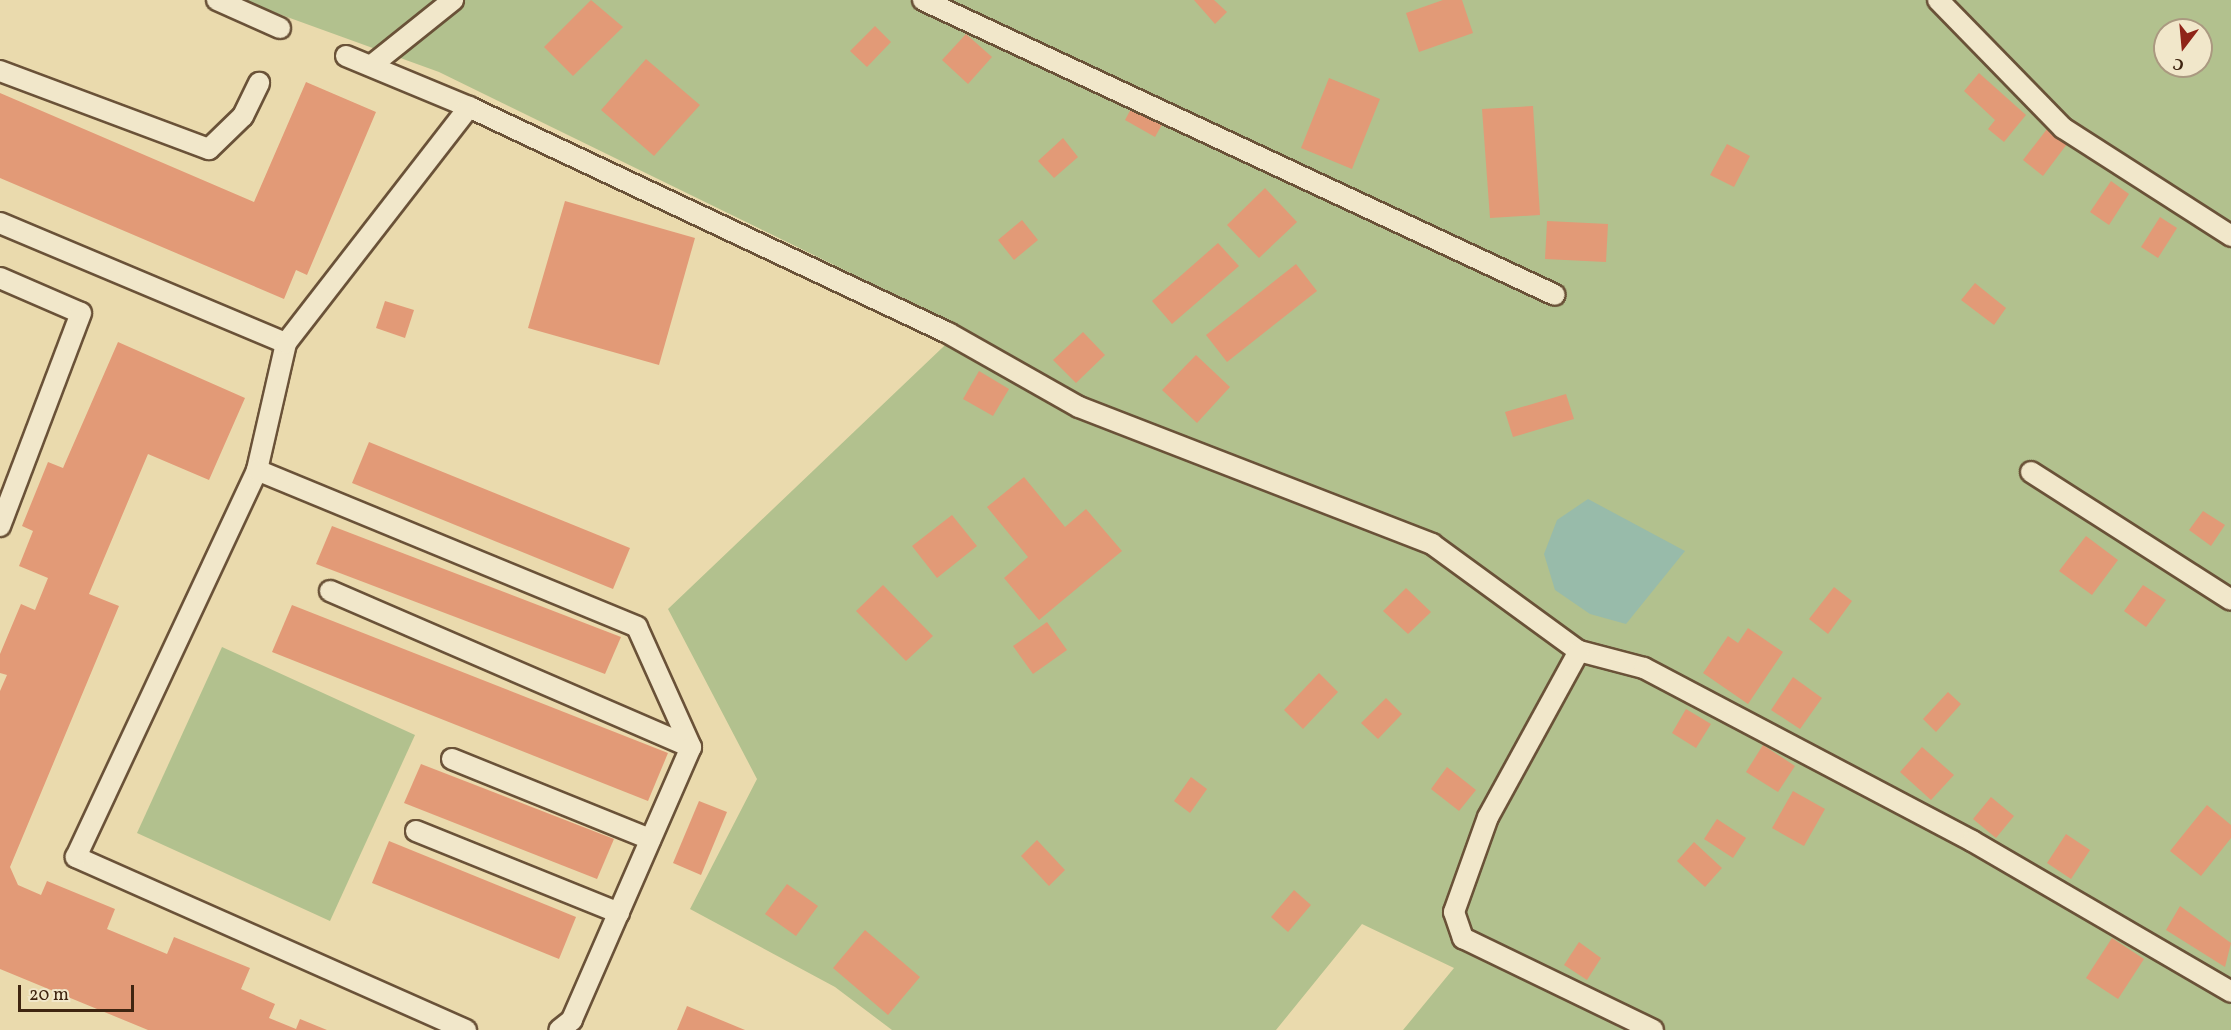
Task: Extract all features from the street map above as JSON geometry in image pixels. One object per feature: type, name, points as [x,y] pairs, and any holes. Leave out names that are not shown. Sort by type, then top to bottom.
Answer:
[{"type":"lane","points":[[217,0],[280,28]]},
{"type":"lane","points":[[372,65],[453,0]]},
{"type":"lane","points":[[923,0],[1555,295]]},
{"type":"lane","points":[[1938,0],[2063,128],[2231,236]]},
{"type":"lane","points":[[346,56],[469,107],[948,333],[1079,406],[1432,544],[1579,651],[1655,674],[1972,841],[2231,992]]},
{"type":"lane","points":[[0,70],[209,148],[243,116],[259,83]]},
{"type":"lane","points":[[466,1030],[76,857],[257,470],[286,343],[469,107]]},
{"type":"lane","points":[[0,223],[286,343]]},
{"type":"lane","points":[[0,278],[81,313],[0,526]]},
{"type":"lane","points":[[257,470],[637,627],[691,747],[572,1020],[559,1030]]},
{"type":"lane","points":[[2031,472],[2231,600]]},
{"type":"lane","points":[[330,591],[691,747]]},
{"type":"lane","points":[[1579,651],[1488,817],[1454,912],[1462,938],[1653,1030]]},
{"type":"lane","points":[[452,759],[650,839]]},
{"type":"lane","points":[[416,831],[619,914]]},
{"type":"green space","points":[[240,0],[2231,0],[2231,1030],[1403,1030],[1454,968],[1362,924],[1276,1030],[892,1030],[835,987],[690,909],[757,779],[668,609],[963,328],[439,72]]},
{"type":"green space","points":[[222,647],[415,735],[330,921],[137,833]]},
{"type":"shaded area","points":[[1588,499],[1685,551],[1626,624],[1590,614],[1555,590],[1544,554],[1557,520]]},
{"type":"building","points":[[591,0],[623,27],[573,76],[544,47]]},
{"type":"building","points":[[1194,0],[1214,0],[1227,12],[1215,24]]},
{"type":"building","points":[[1443,0],[1462,0],[1473,33],[1419,52],[1406,13]]},
{"type":"building","points":[[875,26],[891,42],[867,67],[850,51]]},
{"type":"building","points":[[966,34],[992,57],[968,84],[942,60]]},
{"type":"building","points":[[646,59],[700,105],[654,156],[601,110]]},
{"type":"building","points":[[1979,73],[2026,115],[2004,142],[1988,129],[1995,120],[1964,91]]},
{"type":"building","points":[[1329,78],[1380,99],[1352,169],[1301,148]]},
{"type":"building","points":[[306,82],[376,112],[307,275],[296,270],[284,299],[0,178],[0,93],[254,202]]},
{"type":"building","points":[[1133,105],[1164,121],[1155,137],[1125,120]]},
{"type":"building","points":[[1533,106],[1540,215],[1490,218],[1482,109]]},
{"type":"building","points":[[2047,129],[2067,144],[2043,176],[2023,160]]},
{"type":"building","points":[[1063,138],[1078,157],[1054,178],[1038,161]]},
{"type":"building","points":[[1727,144],[1750,156],[1734,187],[1710,175]]},
{"type":"building","points":[[2111,181],[2129,194],[2109,225],[2090,212]]},
{"type":"building","points":[[1265,188],[1297,222],[1259,258],[1227,225]]},
{"type":"building","points":[[565,201],[695,238],[659,365],[528,328]]},
{"type":"building","points":[[2160,217],[2177,228],[2158,258],[2141,247]]},
{"type":"building","points":[[1022,220],[1038,240],[1014,260],[998,240]]},
{"type":"building","points":[[1547,221],[1608,224],[1606,262],[1545,259]]},
{"type":"building","points":[[1218,243],[1239,266],[1172,324],[1152,301]]},
{"type":"building","points":[[1296,264],[1317,291],[1227,362],[1206,335]]},
{"type":"building","points":[[1975,283],[2006,308],[1994,325],[1961,300]]},
{"type":"building","points":[[385,301],[414,310],[405,338],[376,328]]},
{"type":"building","points":[[1083,332],[1105,355],[1076,383],[1053,360]]},
{"type":"building","points":[[118,342],[245,398],[209,480],[148,454],[89,594],[119,606],[10,867],[18,885],[41,895],[47,881],[115,909],[107,929],[167,954],[174,937],[250,968],[241,989],[275,1004],[269,1018],[296,1029],[300,1019],[327,1030],[148,1030],[0,969],[0,691],[7,675],[0,673],[0,654],[21,604],[35,610],[48,578],[19,566],[33,531],[22,526],[48,462],[63,468]]},
{"type":"building","points":[[1196,355],[1230,387],[1197,423],[1162,390]]},
{"type":"building","points":[[979,371],[1009,389],[993,416],[963,399]]},
{"type":"building","points":[[1566,394],[1574,419],[1513,437],[1505,412]]},
{"type":"building","points":[[369,442],[630,548],[613,589],[352,483]]},
{"type":"building","points":[[1024,477],[1065,527],[1086,509],[1122,551],[1039,620],[1004,578],[1028,557],[987,507]]},
{"type":"building","points":[[2203,511],[2225,525],[2211,546],[2189,530]]},
{"type":"building","points":[[952,515],[977,546],[937,578],[912,546]]},
{"type":"building","points":[[332,526],[621,637],[605,674],[316,564]]},
{"type":"building","points":[[2086,536],[2118,560],[2092,595],[2059,571]]},
{"type":"building","points":[[883,585],[933,636],[906,661],[856,611]]},
{"type":"building","points":[[2143,585],[2166,600],[2146,627],[2124,611]]},
{"type":"building","points":[[1834,587],[1852,601],[1828,634],[1809,619]]},
{"type":"building","points":[[1406,588],[1431,612],[1408,634],[1383,611]]},
{"type":"building","points":[[292,605],[668,753],[648,801],[272,652]]},
{"type":"building","points":[[1047,622],[1067,650],[1033,674],[1013,646]]},
{"type":"building","points":[[1748,628],[1783,652],[1748,704],[1703,673],[1728,636],[1738,643]]},
{"type":"building","points":[[1319,673],[1338,692],[1303,729],[1284,710]]},
{"type":"building","points":[[1793,677],[1822,698],[1800,729],[1771,710]]},
{"type":"building","points":[[1948,692],[1961,704],[1936,732],[1923,719]]},
{"type":"building","points":[[1386,698],[1402,714],[1378,739],[1361,723]]},
{"type":"building","points":[[1686,709],[1711,724],[1696,748],[1672,733]]},
{"type":"building","points":[[1763,745],[1795,766],[1778,792],[1746,772]]},
{"type":"building","points":[[1922,747],[1954,775],[1931,800],[1900,772]]},
{"type":"building","points":[[421,764],[614,839],[597,879],[404,803]]},
{"type":"building","points":[[1447,767],[1476,790],[1459,811],[1431,789]]},
{"type":"building","points":[[1191,777],[1207,789],[1190,813],[1174,801]]},
{"type":"building","points":[[1793,791],[1825,809],[1804,846],[1772,828]]},
{"type":"building","points":[[1991,797],[2014,816],[1996,838],[1973,819]]},
{"type":"building","points":[[699,801],[727,812],[701,875],[673,863]]},
{"type":"building","points":[[2207,805],[2231,825],[2231,838],[2201,876],[2170,851]]},
{"type":"building","points":[[1717,819],[1746,838],[1733,858],[1704,839]]},
{"type":"building","points":[[2066,834],[2090,850],[2071,879],[2047,863]]},
{"type":"building","points":[[1037,840],[1065,870],[1049,886],[1021,856]]},
{"type":"building","points":[[389,841],[576,917],[559,959],[372,883]]},
{"type":"building","points":[[1694,842],[1722,868],[1705,887],[1677,861]]},
{"type":"building","points":[[787,884],[818,906],[796,936],[765,914]]},
{"type":"building","points":[[1294,890],[1311,905],[1288,932],[1271,917]]},
{"type":"building","points":[[2180,906],[2231,943],[2225,967],[2166,930]]},
{"type":"building","points":[[865,930],[920,977],[888,1015],[833,968]]},
{"type":"building","points":[[2112,938],[2144,959],[2118,999],[2086,978]]},
{"type":"building","points":[[1579,942],[1601,958],[1587,980],[1564,965]]},
{"type":"building","points":[[687,1006],[745,1030],[677,1030]]}]
